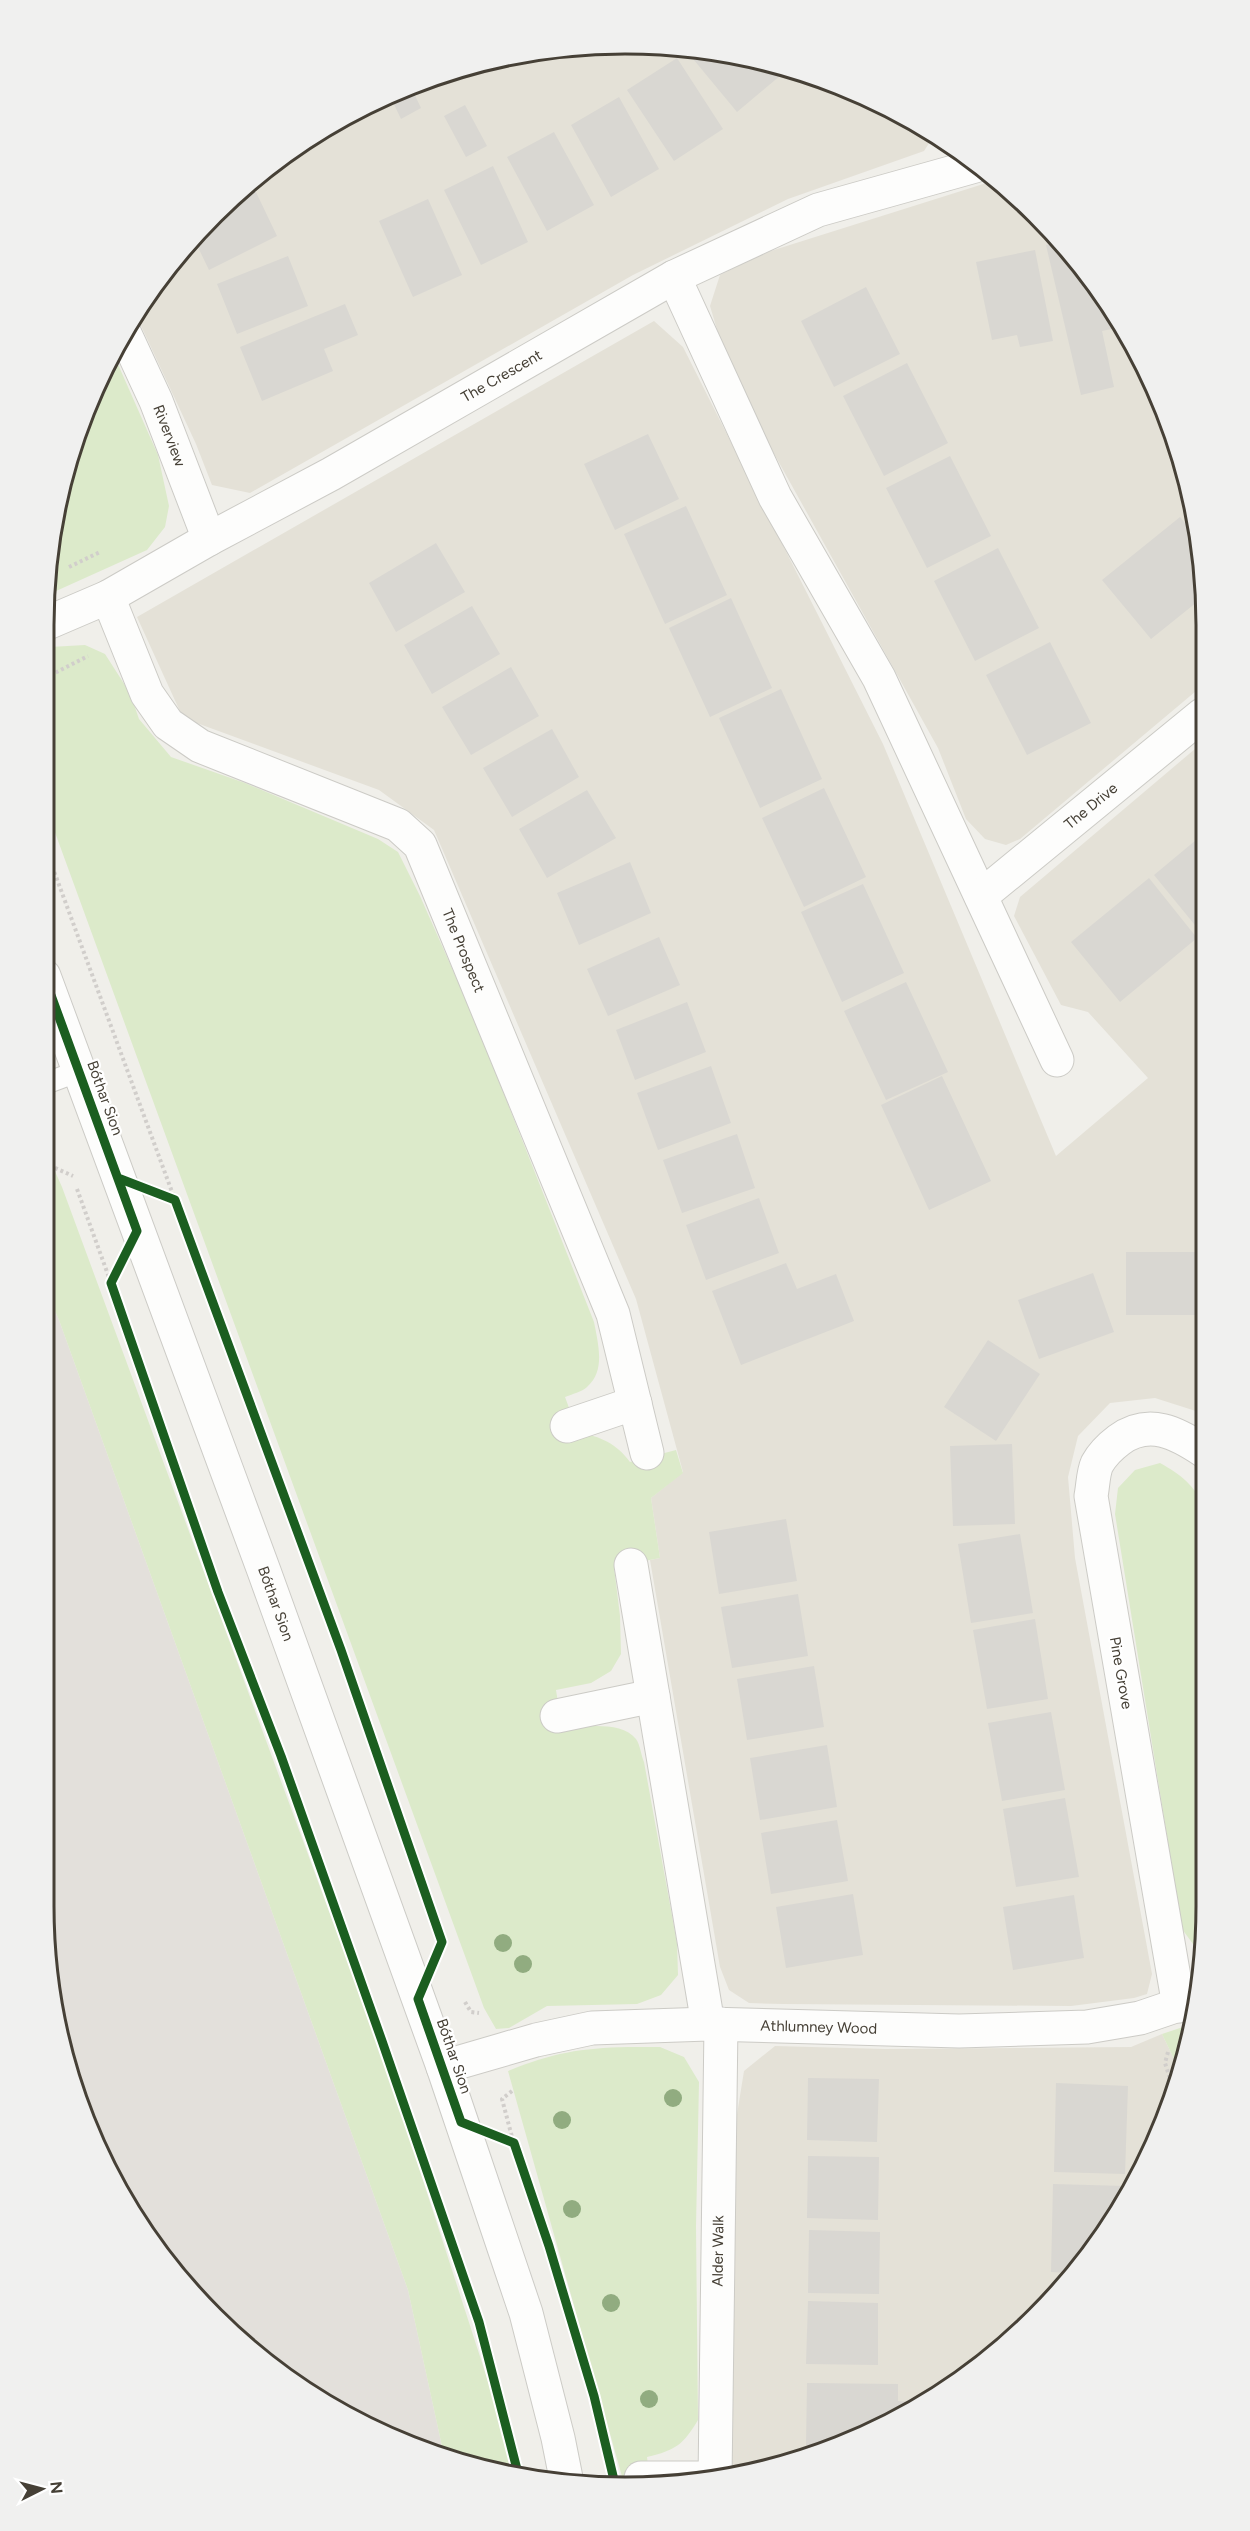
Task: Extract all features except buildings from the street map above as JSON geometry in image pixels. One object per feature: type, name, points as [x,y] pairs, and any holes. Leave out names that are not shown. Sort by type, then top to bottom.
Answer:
[{"type":"street","name":"The Crescent","points":[[54,620],[108,597],[209,539],[331,474],[674,278],[818,210],[966,167]]},
{"type":"street","points":[[674,278],[775,497],[879,678],[1057,1060]]},
{"type":"street","name":"Riverview","points":[[129,342],[156,401],[209,539]]},
{"type":"street","name":"The Prospect","points":[[108,597],[147,694],[168,724],[201,746],[399,825],[420,845],[613,1314],[647,1453]]},
{"type":"street","name":"The Drive","points":[[981,896],[1196,720]]},
{"type":"street","name":"Bóthar Sion","points":[[54,1003],[268,1582],[443,2067],[526,2313],[565,2474]]},
{"type":"street","points":[[567,1426],[635,1402]]},
{"type":"street","name":"Pine Grove","points":[[1187,2002],[1090,1496],[1097,1464],[1112,1445],[1131,1431],[1156,1428],[1184,1437],[1196,1445]]},
{"type":"street","name":"Alder Walk","points":[[631,1565],[653,1696],[715,2024],[715,2470]]},
{"type":"street","points":[[557,1716],[653,1696]]},
{"type":"street","name":"Athlumney Wood","points":[[443,2067],[536,2040],[592,2028],[715,2024],[959,2031],[1087,2027],[1140,2018],[1187,2002]]},
{"type":"lane","points":[[54,1080],[79,1071]]},
{"type":"path","points":[[54,673],[124,638]]},
{"type":"path","points":[[54,868],[179,1211]]},
{"type":"path","points":[[54,1167],[72,1175],[112,1287]]},
{"type":"path","points":[[118,1178],[176,1200]]},
{"type":"path","points":[[112,1287],[137,1231]]},
{"type":"path","points":[[502,2099],[514,2143]]},
{"type":"path","points":[[461,2122],[514,2143]]},
{"type":"shaded area","points":[[588,55],[662,55],[736,65],[809,84],[878,113],[930,142],[924,151],[788,199],[633,275],[250,493],[212,485],[196,444],[140,324],[172,277],[221,221],[277,172],[340,130],[406,97],[477,73],[550,59]]},
{"type":"shaded area","points":[[986,183],[1029,221],[1078,277],[1120,340],[1153,406],[1177,477],[1191,550],[1195,588],[1196,691],[1020,839],[1006,845],[985,839],[966,819],[938,748],[767,441],[721,343],[710,306],[720,275],[761,254]]},
{"type":"shaded area","points":[[654,321],[683,347],[883,744],[1056,1156],[1148,1078],[1088,1012],[1061,1005],[1014,916],[1020,897],[1196,748],[1196,1411],[1155,1398],[1110,1403],[1078,1436],[1068,1477],[1075,1558],[1152,1974],[1147,1994],[1134,1998],[1071,2006],[783,2004],[749,2003],[729,1990],[720,1967],[650,1560],[660,1558],[651,1498],[683,1472],[636,1299],[434,830],[379,790],[183,718],[137,617]]},
{"type":"shaded area","points":[[54,1309],[59,1320],[408,2290],[442,2447],[406,2434],[339,2401],[277,2359],[221,2310],[172,2254],[130,2191],[97,2125],[84,2090],[65,2017],[55,1943]]},
{"type":"shaded area","points":[[1162,2034],[1175,2061],[1153,2125],[1120,2192],[1100,2223],[1078,2254],[1029,2310],[973,2359],[910,2401],[878,2418],[809,2447],[732,2467],[734,2133],[744,2071],[775,2046],[885,2049],[1131,2047]]},
{"type":"green space","points":[[118,363],[158,455],[169,506],[165,527],[147,550],[55,592],[59,550],[73,477],[97,406]]},
{"type":"green space","points":[[85,645],[105,654],[130,693],[139,719],[171,757],[245,783],[378,839],[398,852],[474,1018],[594,1322],[599,1356],[597,1373],[585,1389],[565,1397],[578,1432],[607,1442],[619,1450],[630,1462],[676,1450],[683,1473],[651,1498],[660,1558],[614,1567],[620,1616],[621,1654],[611,1671],[591,1683],[556,1690],[562,1728],[601,1726],[621,1729],[629,1733],[639,1744],[677,1943],[678,1975],[661,1995],[637,2004],[547,2006],[509,2028],[496,2029],[484,2008],[54,830],[54,647]]},
{"type":"green space","points":[[54,1169],[386,2066],[516,2466],[442,2447],[408,2290],[54,1309]]},
{"type":"green space","points":[[1160,1463],[1186,1481],[1196,1493],[1195,1945],[1182,1929],[1115,1514],[1118,1488],[1135,1470]]},
{"type":"green space","points":[[1183,2027],[1175,2061],[1174,2059],[1162,2034]]},
{"type":"green space","points":[[660,2047],[684,2057],[699,2082],[696,2226],[698,2420],[678,2445],[665,2452],[647,2457],[649,2476],[622,2477],[508,2071],[567,2053],[596,2049]]},
{"type":"cycle path","points":[[54,1003],[137,1231],[111,1283],[218,1592],[281,1756],[382,2041],[479,2322],[516,2466]]},
{"type":"cycle path","points":[[118,1178],[175,1200],[341,1650],[442,1942],[418,1999],[461,2122],[514,2143],[549,2246],[594,2396],[613,2477]]}]
